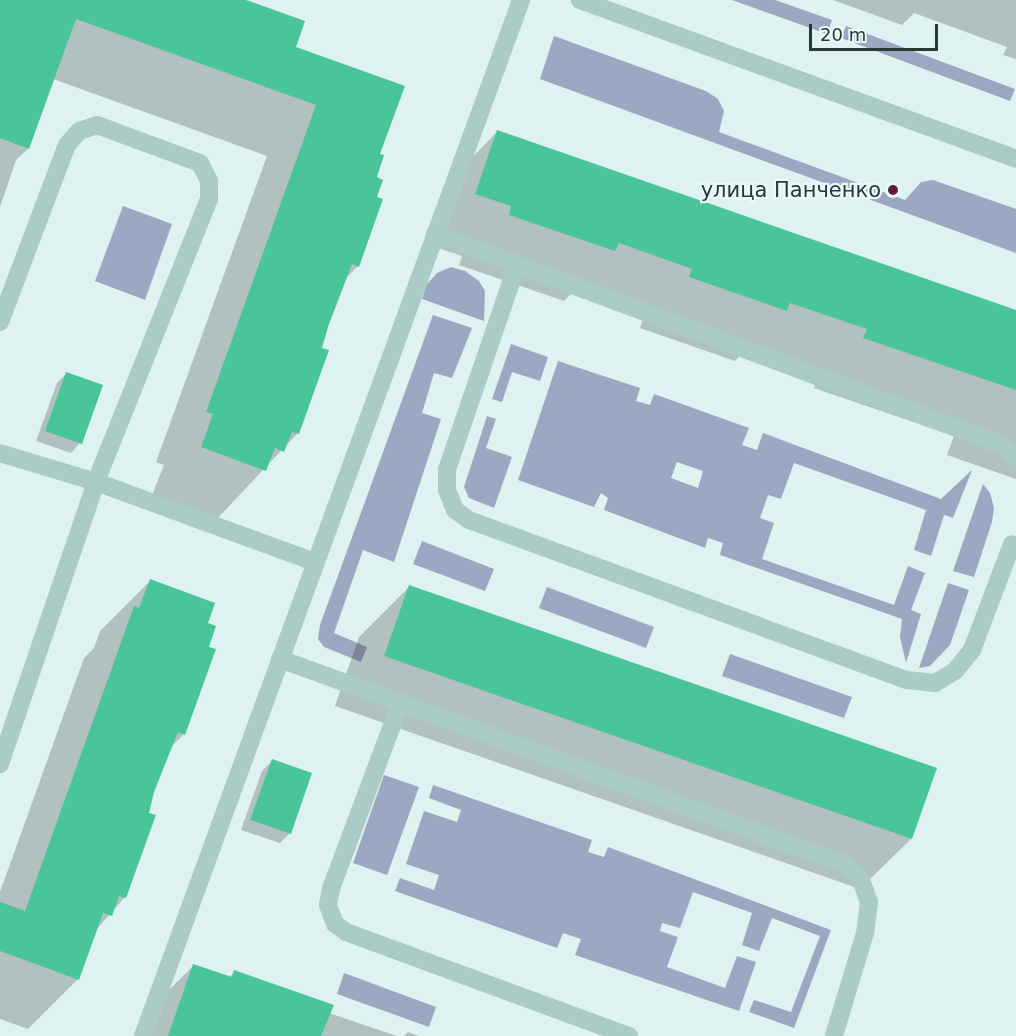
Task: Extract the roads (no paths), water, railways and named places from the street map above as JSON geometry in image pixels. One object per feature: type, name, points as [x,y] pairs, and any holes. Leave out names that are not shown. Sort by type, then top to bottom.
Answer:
[{"type":"street","points":[[143,1036],[520,0]]},
{"type":"street","points":[[580,0],[1016,159]]},
{"type":"street","points":[[0,322],[67,145],[79,131],[97,125],[200,163],[209,181],[209,199],[96,482],[0,764]]},
{"type":"street","points":[[435,234],[1002,445],[1016,458]]},
{"type":"street","points":[[518,264],[447,469],[447,490],[455,510],[469,520],[907,680],[935,683],[955,671],[972,650],[1015,540]]},
{"type":"street","points":[[0,453],[96,482],[315,562]]},
{"type":"street","points":[[280,659],[400,705],[846,864],[861,880],[869,902],[865,933],[834,1036]]},
{"type":"street","points":[[400,705],[331,889],[328,904],[335,924],[346,932],[629,1036]]},
{"type":"place","name":"улица Панченко","points":[[893,190]]}]
